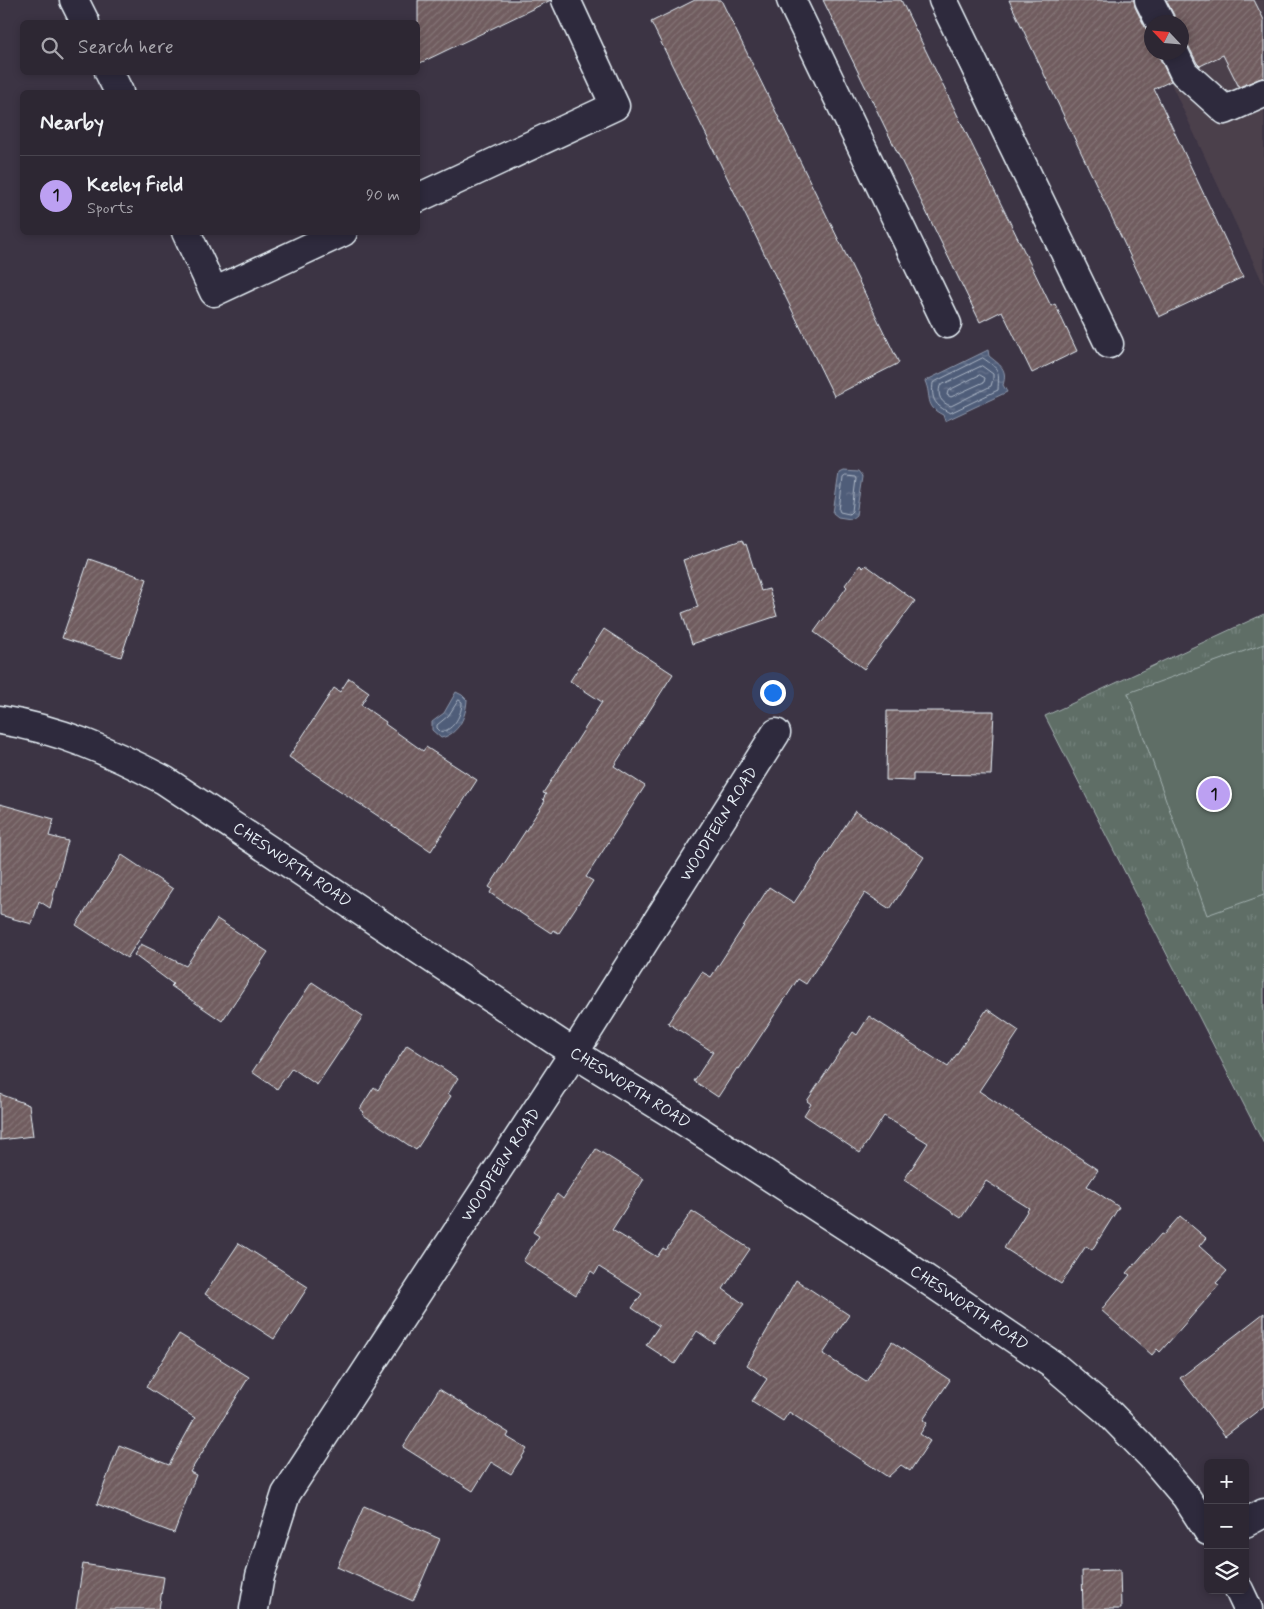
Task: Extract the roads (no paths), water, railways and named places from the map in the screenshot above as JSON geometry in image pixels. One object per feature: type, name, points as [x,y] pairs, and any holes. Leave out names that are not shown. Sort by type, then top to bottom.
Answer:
[{"type":"street","points":[[74,0],[84,20]]},
{"type":"street","points":[[420,197],[615,106],[566,0]]},
{"type":"street","points":[[791,0],[947,324]]},
{"type":"street","points":[[944,0],[1109,344]]},
{"type":"street","points":[[1149,0],[1156,15]]},
{"type":"street","points":[[1178,60],[1184,73],[1225,110],[1264,93]]},
{"type":"street","points":[[110,75],[118,90]]},
{"type":"street","points":[[187,235],[214,292],[336,235]]},
{"type":"street","name":"CHESWORTH ROAD","points":[[0,720],[57,732],[119,756],[164,780],[574,1053],[875,1245],[1053,1365],[1106,1410],[1152,1457],[1186,1497],[1204,1525]]},
{"type":"street","name":"WOODFERN ROAD","points":[[254,1609],[260,1576],[286,1494],[574,1053],[776,733]]},
{"type":"street","points":[[1249,1521],[1264,1513]]},
{"type":"street","points":[[1241,1594],[1248,1609]]},
{"type":"water","points":[[988,350],[989,356],[1004,371],[1003,385],[1007,392],[945,421],[943,415],[937,412],[931,405],[925,381]]},
{"type":"water","points":[[843,471],[858,472],[862,477],[856,515],[851,519],[838,517],[833,513],[839,473]]},
{"type":"water","points":[[456,692],[467,700],[465,712],[460,724],[453,733],[441,738],[432,730],[432,722],[444,713]]},
{"type":"place","name":"Keeley Field","points":[[1214,794]]}]
